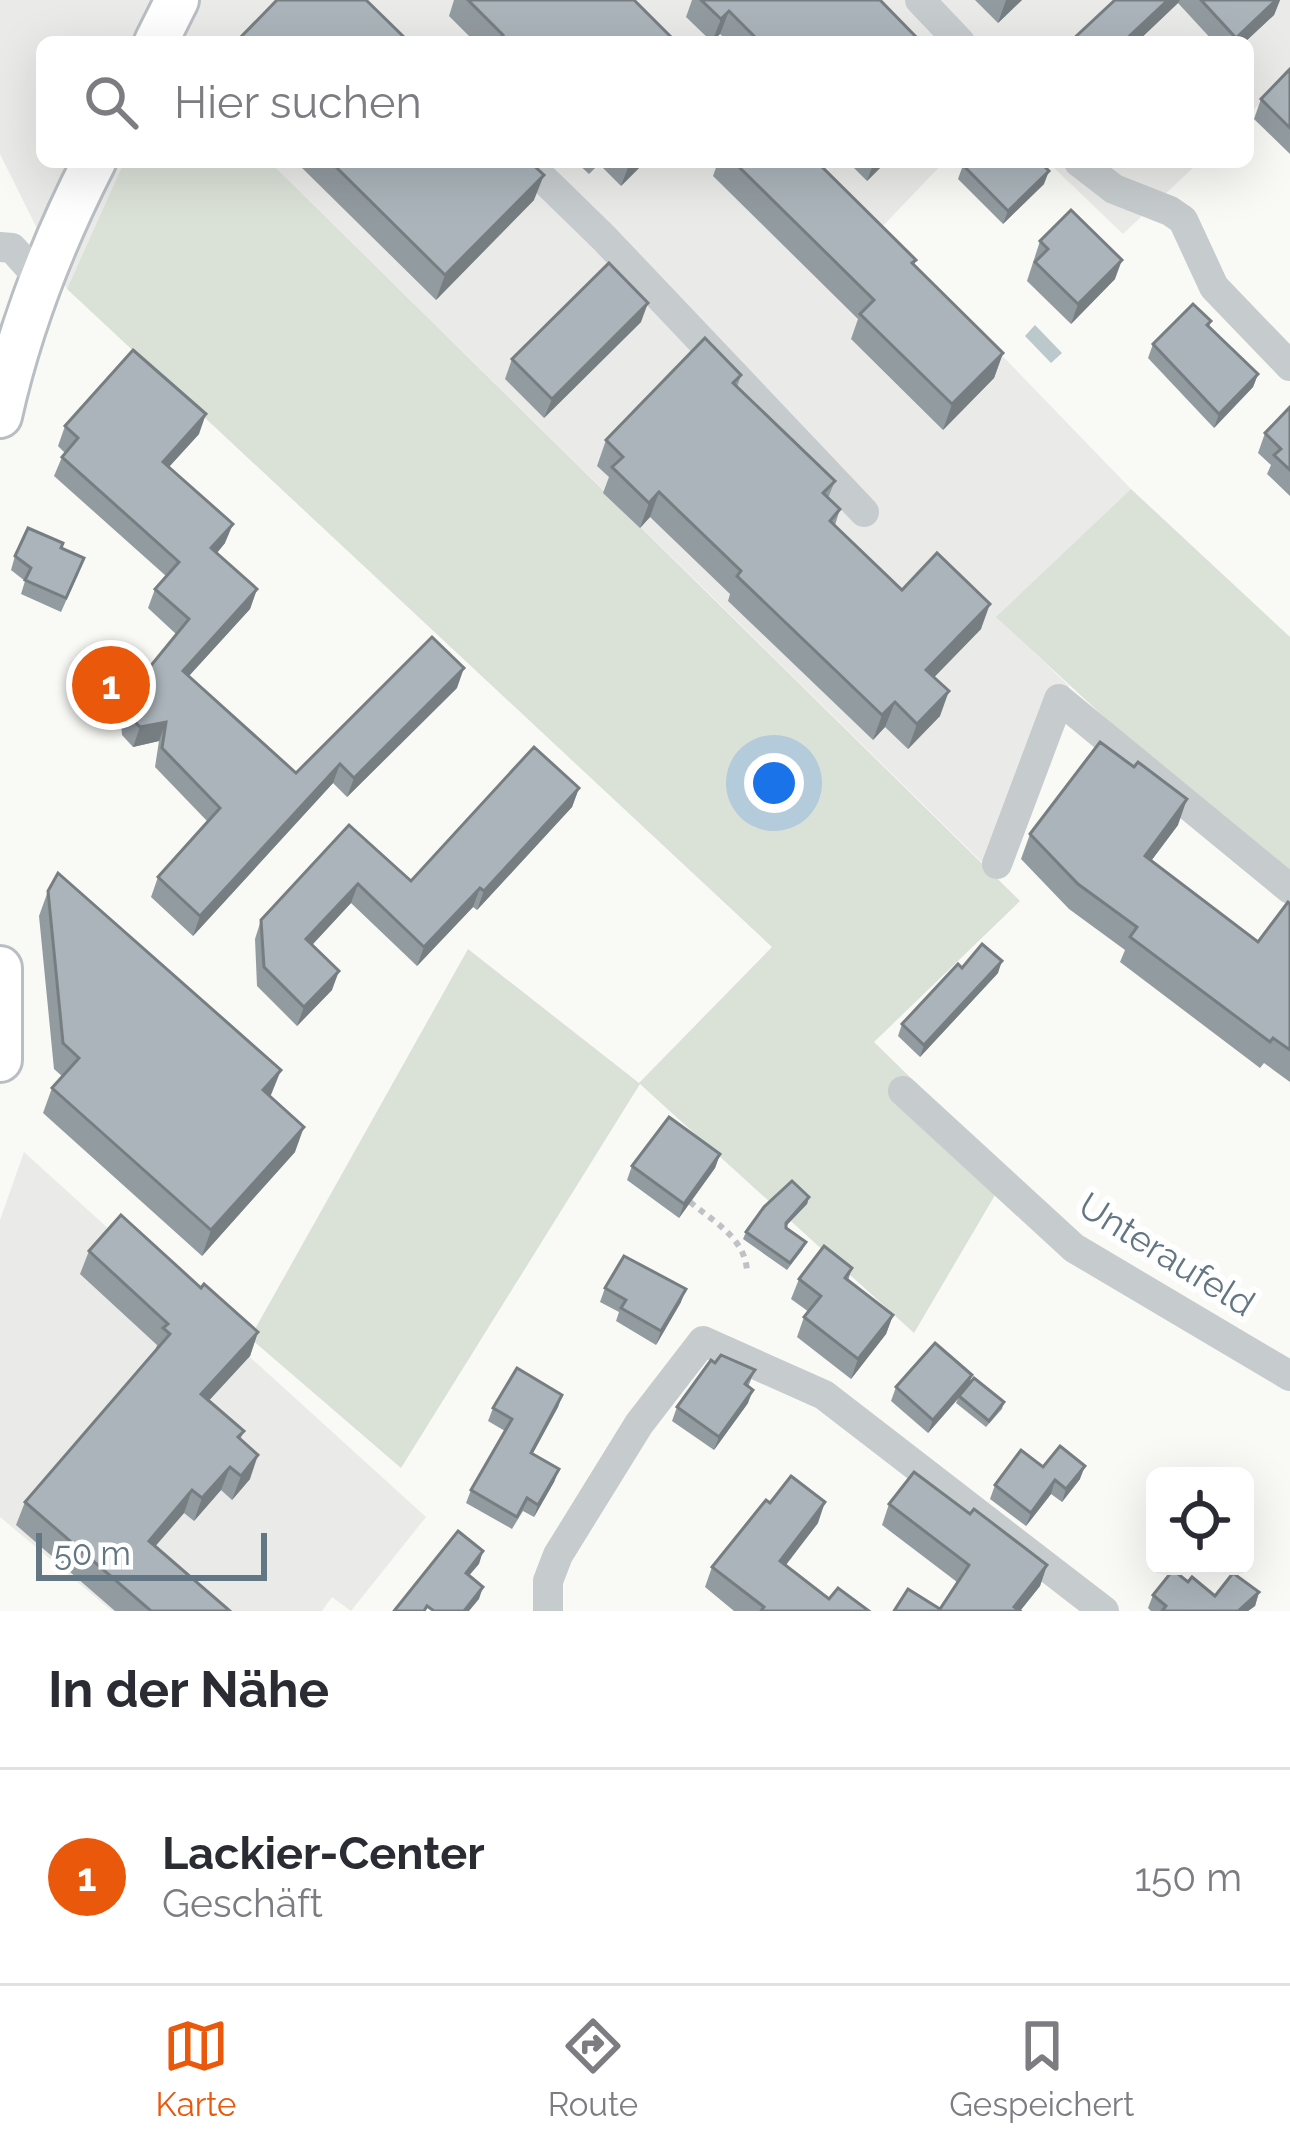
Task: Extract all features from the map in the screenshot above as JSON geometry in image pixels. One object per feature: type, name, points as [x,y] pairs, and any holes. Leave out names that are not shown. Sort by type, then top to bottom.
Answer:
[{"type":"street","points":[[159,36],[177,0]]},
{"type":"street","points":[[920,0],[954,36]]},
{"type":"street","points":[[0,416],[26,315],[91,168]]},
{"type":"street","points":[[532,168],[864,512]]},
{"type":"street","points":[[1087,168],[1114,188],[1183,220],[1214,287],[1290,366]]},
{"type":"street","points":[[0,247],[12,248],[40,279]]},
{"type":"street","points":[[997,864],[1059,699],[1290,889]]},
{"type":"street","points":[[0,968],[0,1060]]},
{"type":"street","name":"Unteraufeld","points":[[903,1091],[1075,1248],[1290,1376]]},
{"type":"street","points":[[548,1611],[548,1581],[558,1555],[639,1424],[711,1329],[824,1395],[1104,1611]]},
{"type":"path","points":[[690,1202],[739,1242],[746,1271]]},
{"type":"shaded area","points":[[0,0],[1290,0],[1290,75],[1254,109],[1254,36],[36,36],[36,168],[121,168],[67,289],[0,154]]},
{"type":"shaded area","points":[[121,168],[276,168],[1020,901],[874,1042],[1008,1173],[914,1333],[640,1084],[401,1468],[250,1338],[468,949],[639,1083],[772,947],[67,289]]},
{"type":"shaded area","points":[[276,168],[938,168],[880,229],[1131,489],[997,617],[1069,686],[998,878]]},
{"type":"shaded area","points":[[1054,168],[1193,168],[1123,234]]},
{"type":"shaded area","points":[[1035,325],[1062,353],[1051,363],[1025,336]]},
{"type":"shaded area","points":[[1131,489],[1290,637],[1290,878],[1209,814],[996,617]]},
{"type":"shaded area","points":[[24,1152],[426,1517],[351,1611],[332,1597],[322,1611],[112,1611],[0,1517],[0,1220]]},
{"type":"building","points":[[277,0],[366,0],[403,36],[242,36]]},
{"type":"building","points":[[468,0],[634,0],[670,36],[502,36]]},
{"type":"building","points":[[701,0],[880,0],[915,36],[754,36],[729,11],[721,19]]},
{"type":"building","points":[[1115,0],[1168,0],[1129,36],[1076,36]]},
{"type":"building","points":[[1201,0],[1276,0],[1238,36]]},
{"type":"building","points":[[1290,69],[1290,128],[1261,99]]},
{"type":"building","points":[[337,168],[536,168],[544,175],[445,275]]},
{"type":"building","points":[[740,168],[823,168],[1003,353],[952,404],[860,314],[874,300]]},
{"type":"building","points":[[966,168],[1049,171],[1008,211]]},
{"type":"building","points":[[1071,210],[1122,260],[1078,304],[1035,262],[1048,249],[1040,241]]},
{"type":"building","points":[[609,263],[648,303],[552,399],[512,359]]},
{"type":"building","points":[[1193,304],[1211,321],[1207,325],[1258,374],[1219,414],[1153,344]]},
{"type":"building","points":[[705,338],[741,375],[733,383],[835,481],[823,493],[840,509],[830,521],[902,590],[937,553],[990,604],[926,670],[949,691],[917,724],[895,702],[882,715],[737,576],[741,571],[659,492],[649,503],[612,467],[623,457],[606,440]]},
{"type":"building","points":[[133,350],[206,414],[163,462],[233,524],[211,548],[257,589],[183,671],[296,773],[432,637],[464,668],[354,778],[340,764],[200,916],[158,877],[220,808],[162,748],[166,722],[140,727],[129,716],[127,691],[131,678],[141,668],[149,668],[189,619],[155,589],[179,562],[62,457],[78,438],[65,426]]},
{"type":"building","points":[[1290,407],[1290,470],[1274,455],[1281,449],[1265,433]]},
{"type":"building","points":[[28,528],[84,558],[66,598],[25,580],[31,568],[15,556]]},
{"type":"building","points":[[1100,742],[1134,767],[1138,762],[1187,799],[1145,856],[1258,942],[1290,904],[1290,1050],[1273,1038],[1270,1042],[1130,937],[1137,927],[1078,884],[1030,834]]},
{"type":"building","points":[[534,747],[579,788],[484,891],[480,888],[424,947],[358,884],[306,939],[339,971],[304,1007],[264,967],[261,920],[349,825],[411,881]]},
{"type":"building","points":[[58,873],[281,1070],[263,1090],[304,1127],[211,1230],[52,1088],[79,1058],[63,1043],[48,891]]},
{"type":"building","points":[[982,944],[1002,961],[924,1045],[902,1024]]},
{"type":"building","points":[[669,1117],[720,1154],[684,1204],[632,1166]]},
{"type":"building","points":[[792,1181],[809,1197],[786,1223],[786,1228],[806,1242],[790,1263],[746,1232]]},
{"type":"building","points":[[121,1215],[258,1332],[201,1394],[244,1431],[238,1437],[258,1455],[241,1476],[230,1467],[202,1498],[192,1490],[149,1541],[230,1611],[151,1611],[25,1502],[170,1334],[163,1328],[168,1324],[89,1251]]},
{"type":"building","points":[[824,1246],[852,1268],[845,1278],[893,1315],[858,1359],[804,1317],[821,1296],[799,1279]]},
{"type":"building","points":[[624,1256],[686,1289],[661,1331],[621,1308],[626,1300],[605,1288]]},
{"type":"building","points":[[935,1343],[972,1375],[933,1420],[896,1387]]},
{"type":"building","points":[[721,1355],[755,1370],[745,1384],[753,1390],[719,1437],[677,1407],[711,1360],[715,1363]]},
{"type":"building","points":[[517,1368],[562,1395],[531,1453],[559,1469],[538,1505],[527,1498],[517,1517],[471,1490],[512,1419],[493,1408]]},
{"type":"building","points":[[974,1378],[1004,1402],[989,1421],[959,1396]]},
{"type":"building","points":[[1060,1446],[1085,1466],[1066,1489],[1055,1480],[1031,1513],[995,1485],[1021,1450],[1043,1467]]},
{"type":"building","points":[[914,1472],[970,1514],[974,1509],[1047,1565],[1014,1607],[1020,1611],[894,1611],[908,1589],[940,1609],[969,1565],[889,1504]]},
{"type":"building","points":[[791,1476],[825,1502],[780,1561],[829,1599],[838,1588],[869,1611],[761,1611],[764,1607],[712,1567]]},
{"type":"building","points":[[458,1531],[483,1551],[466,1573],[483,1587],[464,1611],[434,1611],[427,1606],[424,1611],[394,1611]]},
{"type":"building","points":[[1169,1575],[1188,1582],[1192,1577],[1215,1596],[1236,1575],[1259,1592],[1238,1611],[1162,1611],[1166,1606],[1153,1595]]},
{"type":"place","name":"Lackier-Center","points":[[111,685]]}]
